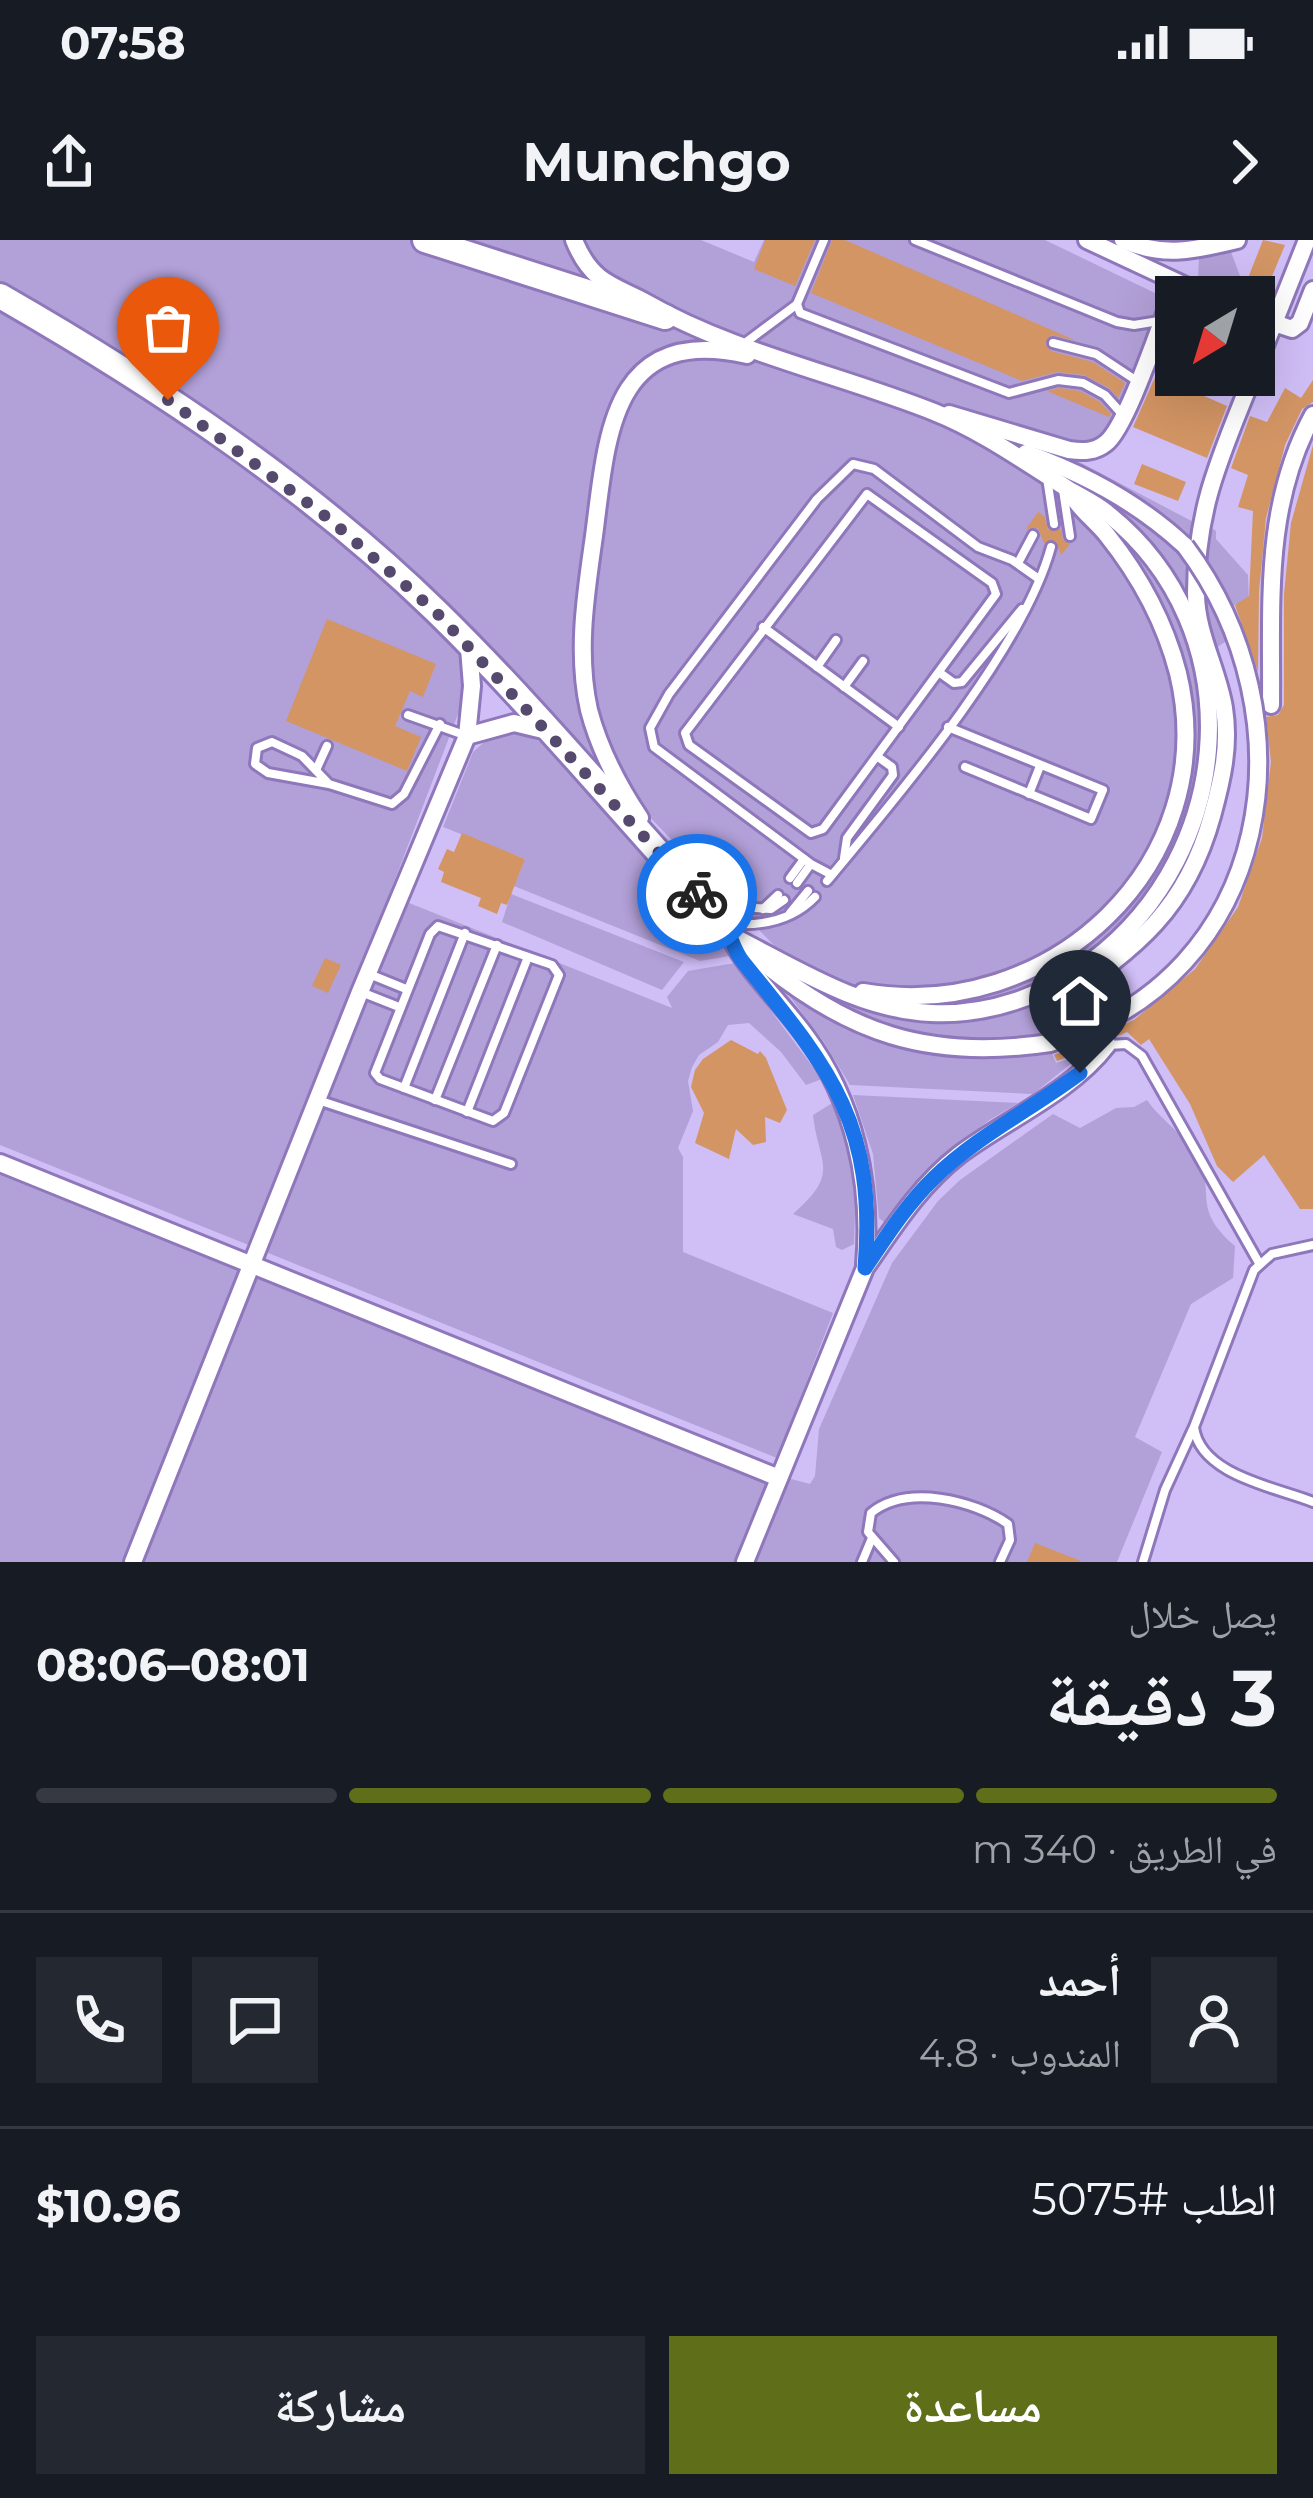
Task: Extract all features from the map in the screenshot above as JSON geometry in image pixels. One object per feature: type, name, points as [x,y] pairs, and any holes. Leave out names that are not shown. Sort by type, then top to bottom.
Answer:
[{"type":"main road","points":[[425,240],[665,317]]},
{"type":"main road","points":[[0,296],[201,422],[328,518],[436,612],[715,915]]},
{"type":"main road","points":[[0,312],[207,441],[411,600],[436,612]]},
{"type":"street","points":[[574,240],[596,274],[665,317],[939,414],[1110,515],[1147,551],[1200,642]]},
{"type":"street","points":[[1087,240],[1162,276]]},
{"type":"street","points":[[1123,240],[1176,253],[1237,240]]},
{"type":"street","points":[[1137,240],[1190,240]]},
{"type":"street","points":[[1275,319],[1306,240]]},
{"type":"street","points":[[1275,325],[1296,326],[1313,290]]},
{"type":"street","points":[[939,414],[961,415],[1078,452],[1104,446],[1116,434],[1155,336]]},
{"type":"street","points":[[672,867],[625,795],[601,746],[584,676],[588,581],[610,426],[630,385],[650,367],[675,355],[720,350],[790,360]]},
{"type":"street","points":[[1052,996],[1152,903],[1188,842],[1215,777],[1196,598],[1202,512],[1246,396]]},
{"type":"street","points":[[999,446],[1045,459],[1108,490],[1149,515],[1185,546],[1216,580],[1244,625],[1272,712],[1275,525],[1288,469],[1313,415]]},
{"type":"street","points":[[827,984],[883,994],[944,995],[986,988],[1026,973],[1100,923],[1159,849],[1178,792],[1185,747],[1184,709],[1174,661],[1132,569],[1059,483]]},
{"type":"street","points":[[133,1562],[316,1099],[467,736],[472,686],[469,648]]},
{"type":"street","points":[[467,736],[514,723],[548,731]]},
{"type":"street","points":[[715,915],[814,1000],[888,1036],[968,1050],[1050,1043],[1102,1025],[1144,1002],[1173,981],[1217,933],[1242,895],[1263,843],[1274,789],[1276,745]]},
{"type":"street","points":[[715,915],[739,956],[814,1048],[844,1106],[864,1177],[865,1268]]},
{"type":"street","points":[[738,939],[879,1005],[935,1014],[1052,996],[1080,1005],[1095,1017],[1107,1045],[1080,1073],[937,1174],[865,1268],[746,1562]]},
{"type":"street","points":[[0,1162],[779,1478]]},
{"type":"lane","points":[[744,344],[797,304],[824,240]]},
{"type":"lane","points":[[915,240],[1117,322],[1155,322]]},
{"type":"lane","points":[[797,304],[805,315],[1009,393],[1058,380],[1083,382],[1105,395],[1124,416]]},
{"type":"lane","points":[[1053,343],[1105,358],[1137,381]]},
{"type":"lane","points":[[1039,578],[1018,563],[978,547],[871,467],[853,464],[817,499],[669,694],[649,738],[653,747],[826,876],[845,860],[948,727],[998,655],[1054,550]]},
{"type":"lane","points":[[1050,521],[1059,483]]},
{"type":"lane","points":[[1059,483],[1068,517],[1066,533]]},
{"type":"lane","points":[[871,494],[996,590],[940,673],[824,830],[816,834],[687,742],[687,730],[763,627],[860,498],[871,494]]},
{"type":"lane","points":[[1018,563],[1037,538]]},
{"type":"lane","points":[[940,673],[954,683],[962,682],[1024,608]]},
{"type":"lane","points":[[763,627],[899,728]]},
{"type":"lane","points":[[817,667],[836,640]]},
{"type":"lane","points":[[844,687],[863,661]]},
{"type":"lane","points":[[408,715],[467,736]]},
{"type":"lane","points":[[329,784],[302,755],[283,745],[263,743],[254,755],[255,764],[268,773],[329,784],[386,804],[397,802],[440,724]]},
{"type":"lane","points":[[948,727],[1103,790],[1091,819],[965,767]]},
{"type":"lane","points":[[316,770],[327,746]]},
{"type":"lane","points":[[845,860],[847,838],[893,775],[889,764],[878,757]]},
{"type":"lane","points":[[1029,794],[1040,766]]},
{"type":"lane","points":[[794,880],[807,861]]},
{"type":"lane","points":[[715,915],[758,925],[789,914],[812,894]]},
{"type":"lane","points":[[715,915],[762,910],[781,898]]},
{"type":"lane","points":[[443,926],[465,933],[555,968],[559,983],[501,1117],[489,1121],[380,1079],[374,1069],[433,929],[443,926]]},
{"type":"lane","points":[[404,1088],[465,933]]},
{"type":"lane","points":[[434,1100],[497,945]]},
{"type":"lane","points":[[467,1112],[528,957]]},
{"type":"lane","points":[[368,974],[406,989]]},
{"type":"lane","points":[[360,992],[399,1006]]},
{"type":"lane","points":[[1107,1045],[1126,1044],[1142,1056],[1258,1263]]},
{"type":"lane","points":[[316,1099],[511,1164]]},
{"type":"lane","points":[[1144,1562],[1166,1490],[1258,1263],[1272,1254],[1313,1245]]},
{"type":"lane","points":[[1194,1427],[1201,1450],[1223,1467],[1313,1502]]},
{"type":"lane","points":[[894,1562],[872,1538],[868,1519],[875,1508],[917,1498],[938,1498],[1008,1524],[1010,1540],[1000,1562]]},
{"type":"lane","points":[[862,1562],[872,1538]]},
{"type":"shaded area","points":[[0,240],[701,240],[754,262],[764,240],[1045,240],[1155,293],[1155,314],[1107,434],[1066,455],[1216,531],[1216,539],[1248,575],[1249,607],[1236,604],[1216,617],[1228,640],[1195,662],[1200,768],[1190,815],[1173,858],[1148,896],[1115,931],[1028,990],[1033,1004],[1064,1006],[1087,1021],[1020,1039],[953,1039],[887,1024],[823,996],[484,646],[389,895],[672,1008],[667,997],[688,971],[735,963],[822,1079],[806,1085],[781,1052],[749,1023],[728,1025],[692,1067],[688,1081],[693,1111],[678,1148],[683,1157],[683,1252],[833,1313],[777,1458],[0,1145]]},
{"type":"shaded area","points":[[1231,252],[1240,276],[1198,276],[1199,257]]},
{"type":"shaded area","points":[[518,731],[545,744],[559,758],[730,956],[700,961],[514,886],[525,859],[443,827],[473,752],[491,736]]},
{"type":"shaded area","points":[[511,894],[684,962],[662,990],[502,922]]},
{"type":"shaded area","points":[[782,986],[924,1051],[984,1055],[1049,1047],[1056,1063],[1082,1055],[1033,1094],[850,1085]]},
{"type":"shaded area","points":[[853,1095],[1018,1103],[944,1157],[885,1223],[879,1218],[873,1154]]},
{"type":"shaded area","points":[[1147,1100],[1198,1159],[1213,1221],[1235,1246],[1233,1278],[1191,1304],[1135,1437],[1162,1452],[1117,1562],[0,1562],[0,1167],[765,1472],[810,1484],[815,1476],[819,1429],[892,1263],[938,1201],[1053,1114],[1080,1128],[1116,1108]]},
{"type":"shaded area","points":[[834,1102],[856,1179],[854,1244],[842,1250],[836,1247],[833,1229],[793,1214],[822,1178],[813,1115]]},
{"type":"building","points":[[765,240],[815,240],[795,286],[754,269]]},
{"type":"building","points":[[832,240],[845,240],[1077,341],[1052,335],[1045,344],[1051,351],[1093,362],[1125,383],[1118,398],[1084,375],[1057,372],[1022,381],[811,293]]},
{"type":"building","points":[[1263,240],[1285,245],[1272,276],[1249,276]]},
{"type":"building","points":[[1155,377],[1155,396],[1204,396],[1227,406],[1207,458],[1133,427]]},
{"type":"building","points":[[1313,380],[1313,402],[1302,409],[1285,445],[1266,518],[1258,672],[1235,605],[1249,596],[1253,511],[1238,507],[1248,475],[1231,468],[1250,416],[1267,422],[1285,388],[1301,398]]},
{"type":"building","points":[[1047,391],[1080,391],[1111,414]]},
{"type":"building","points":[[1313,445],[1313,1209],[1300,1209],[1264,1155],[1233,1182],[1217,1166],[1190,1104],[1149,1039],[1141,1045],[1127,1032],[1118,1036],[1115,1028],[1134,1020],[1195,969],[1238,907],[1262,838],[1271,762],[1266,717],[1278,715],[1284,705],[1284,594],[1291,523]]},
{"type":"building","points":[[1142,464],[1186,482],[1178,501],[1134,484]]},
{"type":"building","points":[[1038,512],[1045,517],[1048,530],[1061,529],[1063,540],[1070,544],[1061,555],[1056,541],[1044,543],[1038,528],[1026,529]]},
{"type":"building","points":[[327,619],[436,664],[423,697],[410,691],[395,726],[421,737],[407,771],[286,721]]},
{"type":"building","points":[[462,833],[525,859],[507,905],[501,903],[497,914],[478,906],[481,898],[441,882],[444,872],[438,869],[447,849],[454,852]]},
{"type":"building","points":[[325,958],[341,965],[328,993],[312,986]]},
{"type":"building","points":[[1092,1039],[1084,1051],[1057,1061],[1054,1055]]},
{"type":"building","points":[[731,1040],[766,1058],[787,1110],[780,1123],[765,1117],[766,1142],[753,1145],[736,1129],[729,1159],[695,1143],[704,1113],[691,1087],[703,1059]]},
{"type":"building","points":[[1035,1543],[1081,1561],[1027,1562]]},
{"type":"way so far","points":[[168,400],[328,518],[436,612],[697,894]]},
{"type":"route","points":[[697,894],[723,923],[739,956],[805,1036],[837,1089],[864,1177],[865,1268],[937,1174],[1080,1073]]}]
